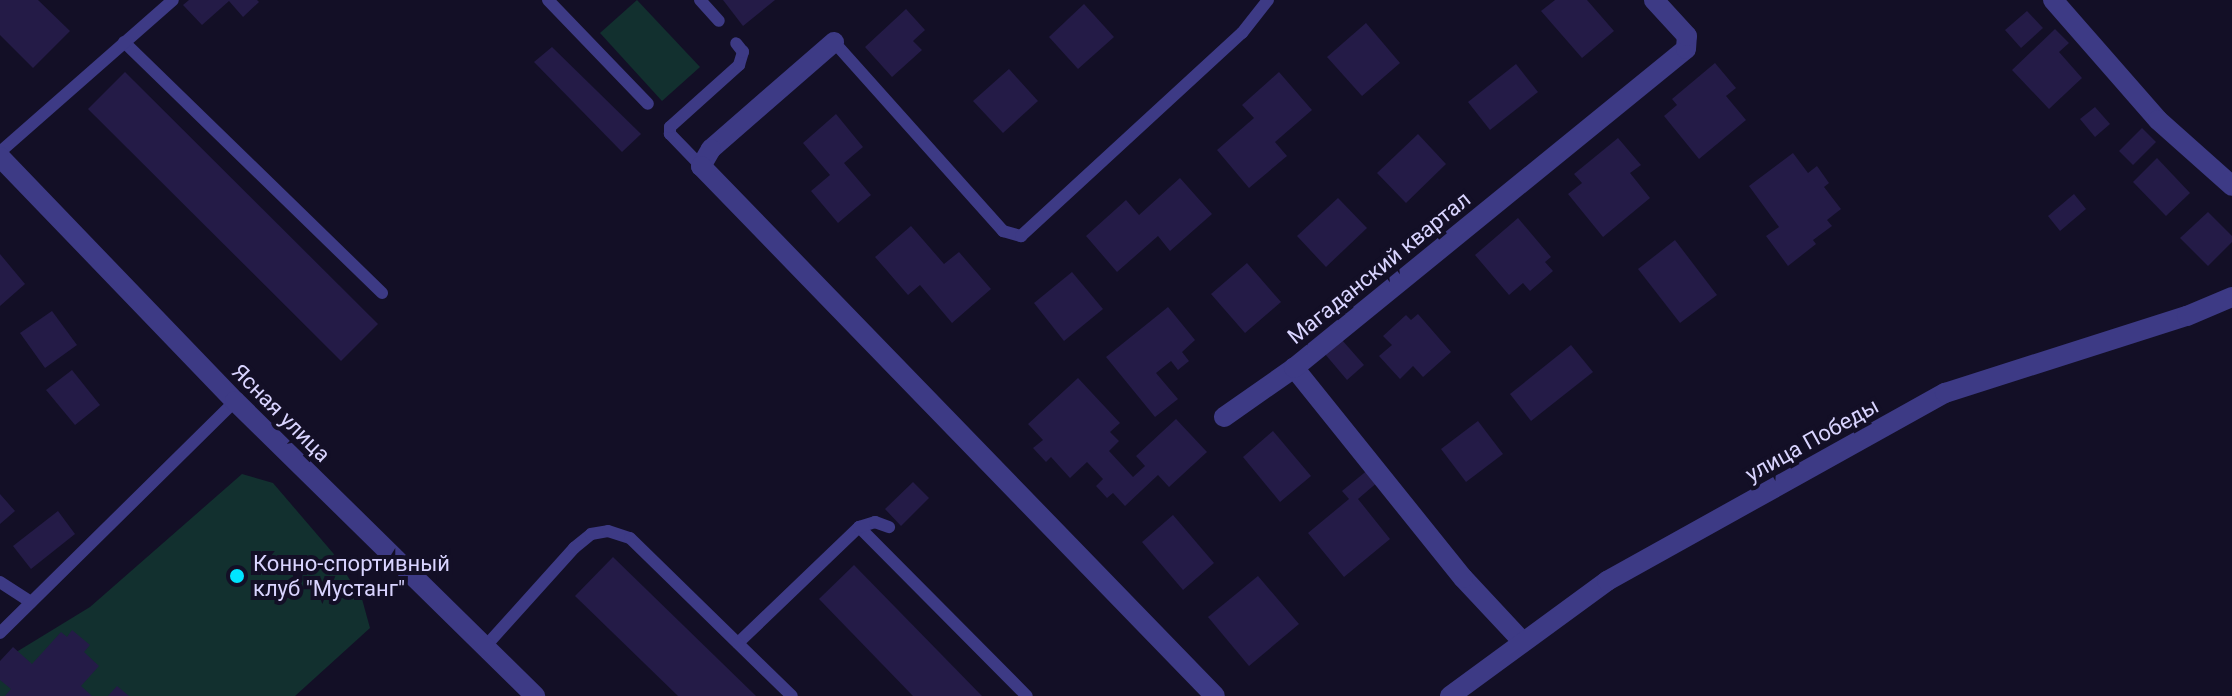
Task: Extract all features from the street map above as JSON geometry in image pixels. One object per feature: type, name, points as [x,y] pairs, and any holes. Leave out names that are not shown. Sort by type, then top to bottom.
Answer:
[{"type":"street","name":"Магаданский квартал","points":[[1522,641],[1463,578],[1294,368],[1686,49],[1687,36],[1654,0]]},
{"type":"street","points":[[2053,0],[2158,120],[2232,186]]},
{"type":"street","points":[[834,42],[711,149],[701,166],[1215,696]]},
{"type":"street","name":"Ясная улица","points":[[0,155],[235,401],[535,696]]},
{"type":"street","name":"улица Победы","points":[[1450,696],[1607,581],[1945,393],[2187,316],[2232,297]]},
{"type":"street","points":[[1224,417],[1294,368]]},
{"type":"lane","points":[[0,155],[173,0]]},
{"type":"lane","points":[[548,0],[648,104]]},
{"type":"lane","points":[[700,0],[719,21]]},
{"type":"lane","points":[[834,42],[1003,231],[1021,236],[1242,33],[1268,0]]},
{"type":"lane","points":[[124,42],[382,293]]},
{"type":"lane","points":[[701,166],[670,134],[670,127],[739,65],[743,52],[736,43]]},
{"type":"lane","points":[[0,633],[235,401]]},
{"type":"lane","points":[[738,643],[859,527],[875,522],[889,527]]},
{"type":"lane","points":[[859,527],[1027,696]]},
{"type":"lane","points":[[484,648],[574,548],[591,534],[608,531],[630,538],[792,696]]},
{"type":"lane","points":[[0,582],[31,602]]},
{"type":"green space","points":[[637,0],[700,67],[662,101],[600,33]]},
{"type":"green space","name":"Конно-спортивный клуб \"Мустанг\"","points":[[242,474],[273,483],[333,553],[362,599],[370,628],[295,696],[0,696],[0,662],[90,607]]},
{"type":"building","points":[[0,0],[38,0],[70,31],[33,68],[0,35]]},
{"type":"building","points":[[189,0],[257,0],[259,2],[243,17],[229,1],[202,25],[183,5]]},
{"type":"building","points":[[723,0],[775,0],[743,26]]},
{"type":"building","points":[[1555,0],[1587,0],[1614,31],[1582,58],[1541,11]]},
{"type":"building","points":[[1084,4],[1114,37],[1078,69],[1049,37]]},
{"type":"building","points":[[906,9],[925,30],[913,41],[922,50],[892,77],[865,47]]},
{"type":"building","points":[[2027,11],[2043,28],[2021,48],[2005,30]]},
{"type":"building","points":[[1366,23],[1400,63],[1362,96],[1327,57]]},
{"type":"building","points":[[2055,29],[2069,43],[2059,52],[2082,78],[2049,109],[2012,70]]},
{"type":"building","points":[[552,47],[641,134],[622,152],[534,62]]},
{"type":"building","points":[[1715,63],[1736,88],[1726,96],[1746,120],[1699,159],[1664,116],[1677,105],[1672,99]]},
{"type":"building","points":[[1516,64],[1538,92],[1490,130],[1468,102]]},
{"type":"building","points":[[1009,69],[1038,101],[1003,133],[973,101]]},
{"type":"building","points":[[125,72],[378,324],[341,361],[88,109]]},
{"type":"building","points":[[1279,72],[1312,110],[1275,142],[1287,156],[1249,188],[1217,150],[1254,118],[1242,105]]},
{"type":"building","points":[[2095,107],[2110,124],[2095,137],[2080,119]]},
{"type":"building","points":[[836,114],[863,147],[844,163],[871,195],[838,223],[811,191],[830,175],[803,143]]},
{"type":"building","points":[[2142,128],[2156,142],[2133,165],[2119,151]]},
{"type":"building","points":[[1418,134],[1446,164],[1406,203],[1377,173]]},
{"type":"building","points":[[1618,138],[1641,165],[1630,173],[1650,198],[1603,237],[1568,194],[1582,183],[1574,174]]},
{"type":"building","points":[[1793,153],[1808,173],[1817,166],[1829,183],[1824,187],[1841,209],[1827,220],[1832,226],[1813,240],[1816,244],[1788,266],[1766,236],[1779,227],[1749,186]]},
{"type":"building","points":[[2157,158],[2190,193],[2166,216],[2133,182]]},
{"type":"building","points":[[1180,178],[1212,214],[1170,251],[1158,236],[1117,272],[1086,236],[1126,200],[1139,215]]},
{"type":"building","points":[[2074,194],[2086,209],[2060,231],[2048,216]]},
{"type":"building","points":[[1338,198],[1367,228],[1326,267],[1297,236]]},
{"type":"building","points":[[2208,212],[2232,236],[2232,242],[2208,266],[2180,238]]},
{"type":"building","points":[[1518,218],[1551,257],[1545,262],[1553,271],[1530,291],[1523,283],[1509,295],[1475,255]]},
{"type":"building","points":[[911,226],[944,264],[959,252],[991,289],[952,323],[920,285],[908,295],[875,257]]},
{"type":"building","points":[[1675,240],[1717,295],[1680,323],[1638,269]]},
{"type":"building","points":[[0,254],[25,284],[0,306]]},
{"type":"building","points":[[1247,263],[1281,302],[1245,333],[1211,294]]},
{"type":"building","points":[[1072,272],[1103,309],[1064,341],[1034,303]]},
{"type":"building","points":[[1168,307],[1195,340],[1182,352],[1189,361],[1178,370],[1171,361],[1156,373],[1178,399],[1155,417],[1106,357]]},
{"type":"building","points":[[52,311],[77,345],[45,368],[20,333]]},
{"type":"building","points":[[1418,314],[1451,352],[1423,377],[1413,366],[1400,379],[1379,356],[1392,345],[1383,336],[1406,315],[1411,320]]},
{"type":"building","points":[[1342,340],[1364,365],[1347,380],[1325,354]]},
{"type":"building","points":[[1571,345],[1593,372],[1531,421],[1510,394]]},
{"type":"building","points":[[72,370],[100,405],[75,425],[46,390]]},
{"type":"building","points":[[1078,378],[1120,423],[1110,432],[1119,441],[1109,451],[1133,477],[1145,466],[1136,456],[1176,419],[1207,452],[1169,487],[1158,475],[1125,506],[1113,493],[1107,498],[1096,486],[1103,479],[1087,462],[1070,478],[1051,457],[1046,462],[1033,448],[1043,440],[1028,424]]},
{"type":"building","points":[[1478,421],[1503,454],[1466,482],[1441,449]]},
{"type":"building","points":[[1273,431],[1311,476],[1280,502],[1243,457]]},
{"type":"building","points":[[1369,469],[1379,481],[1358,499],[1390,539],[1344,577],[1308,533],[1349,499],[1342,491]]},
{"type":"building","points":[[913,482],[929,498],[901,526],[885,509]]},
{"type":"building","points":[[0,494],[15,511],[0,524]]},
{"type":"building","points":[[58,511],[75,534],[31,569],[13,546]]},
{"type":"building","points":[[1173,515],[1214,563],[1183,590],[1142,542]]},
{"type":"building","points":[[613,557],[756,696],[678,696],[575,596]]},
{"type":"building","points":[[854,565],[982,696],[913,696],[819,599]]},
{"type":"building","points":[[1258,576],[1299,624],[1249,666],[1208,617]]},
{"type":"building","points":[[72,630],[90,645],[84,652],[99,666],[81,686],[92,696],[5,696],[11,689],[0,680],[0,661],[13,647],[32,664],[61,632],[67,637]]},
{"type":"building","points":[[117,686],[129,696],[108,696]]},
{"type":"place","name":"Конно-спортивный клуб \"Мустанг\"","points":[[237,576]]}]
